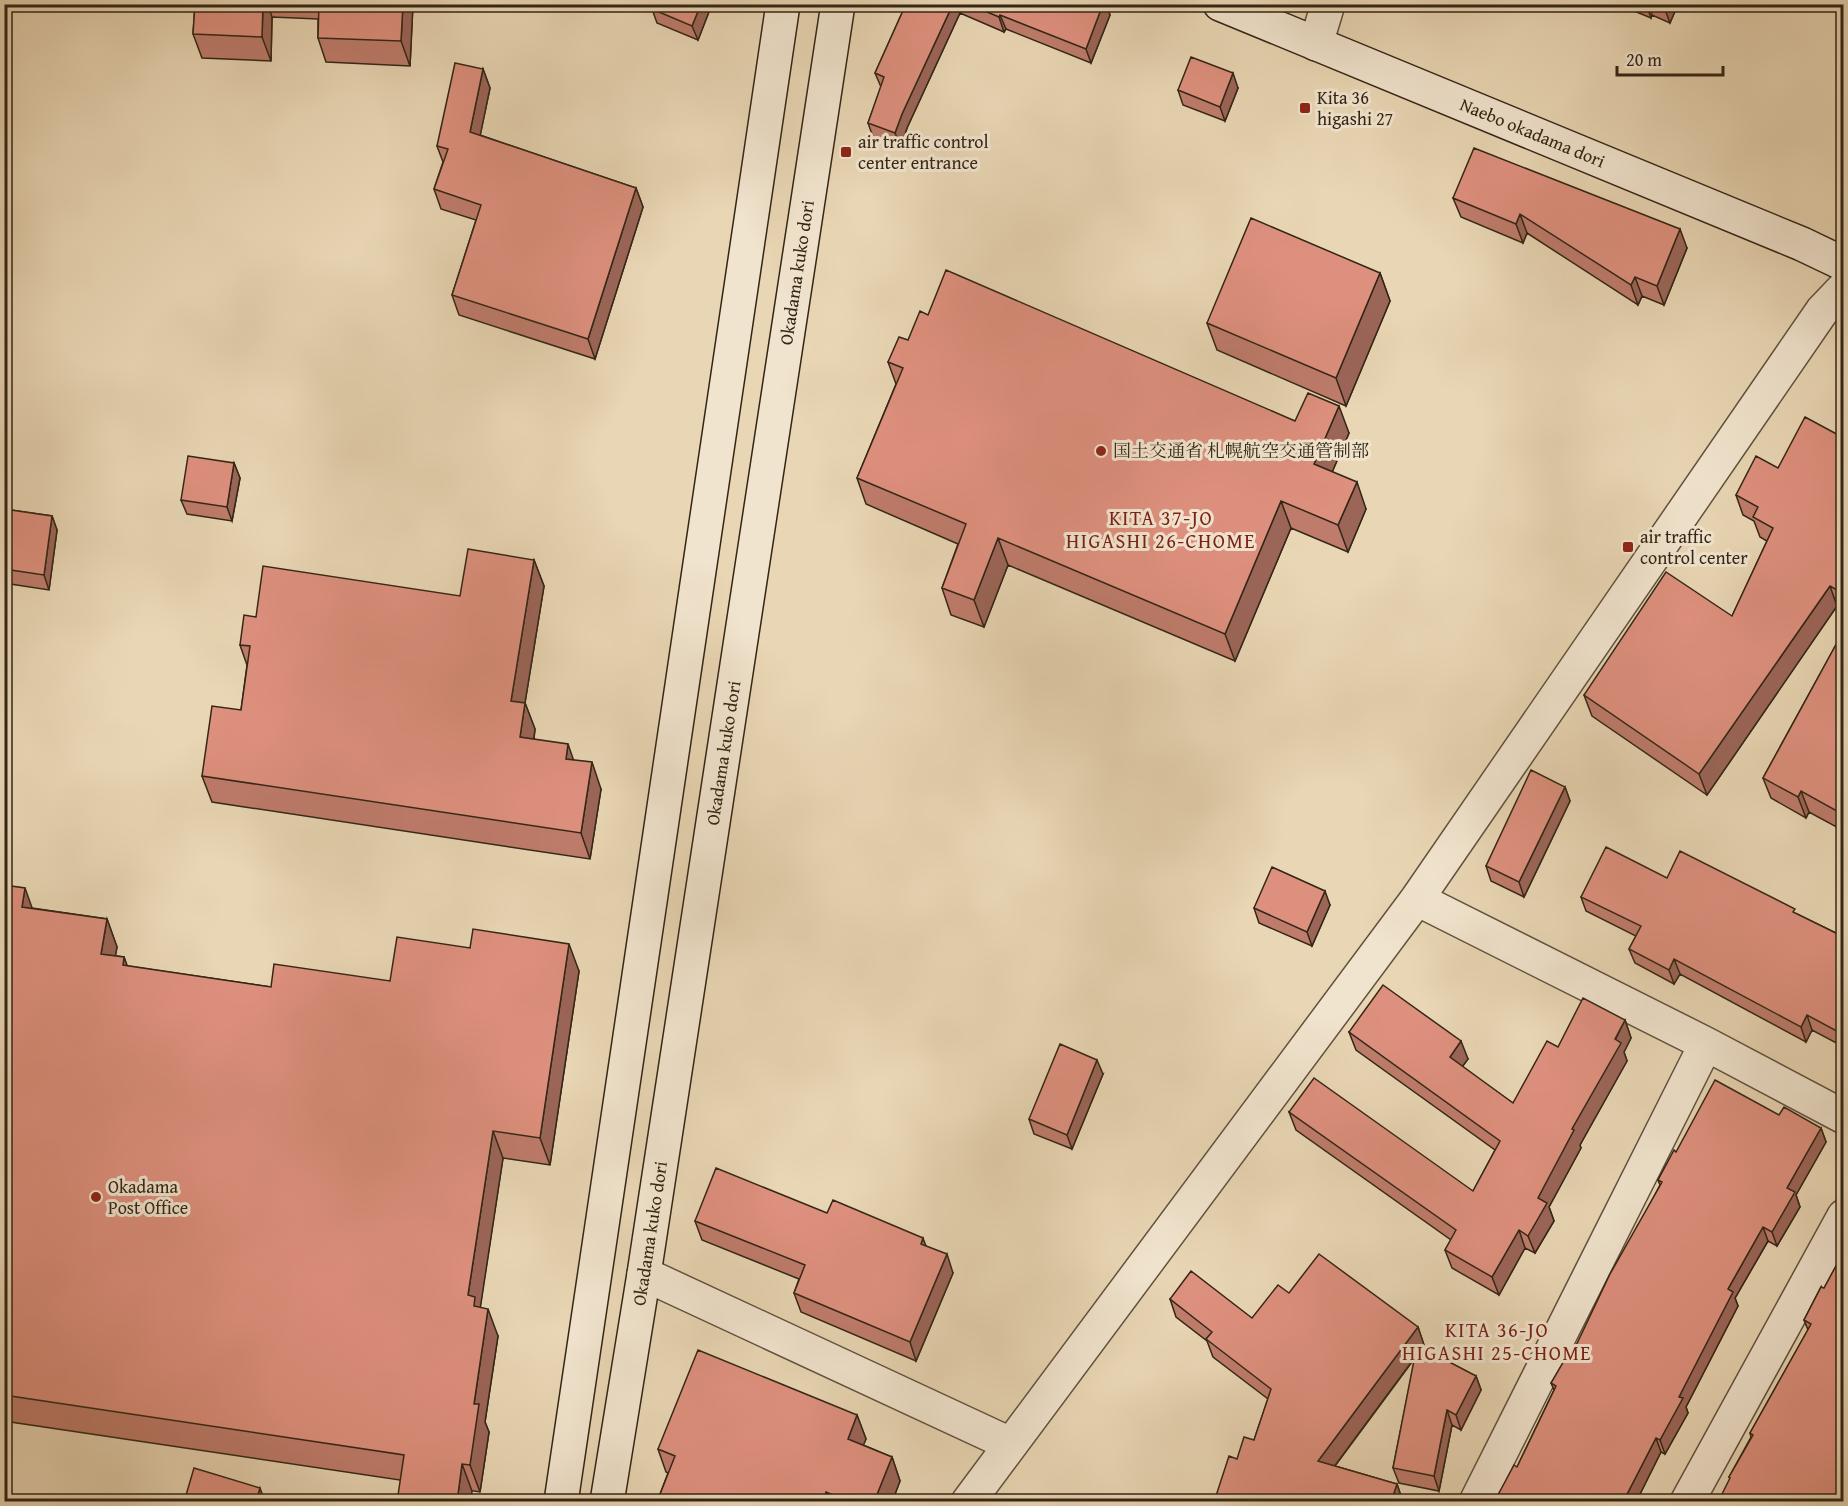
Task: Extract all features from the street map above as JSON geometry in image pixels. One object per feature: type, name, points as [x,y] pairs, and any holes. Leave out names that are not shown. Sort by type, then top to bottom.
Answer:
[{"type":"main road","points":[[561,1502],[783,4]]},
{"type":"main road","name":"Okadama kuko dori","points":[[607,1502],[644,1274],[838,4]]},
{"type":"main road","name":"Naebo okadama dori","points":[[1220,4],[1802,244],[1844,264]]},
{"type":"main road","points":[[1316,44],[1328,4]]},
{"type":"main road","points":[[968,1502],[1417,899],[1822,311],[1844,288]]},
{"type":"main road","points":[[1417,899],[1706,1044],[1844,1117]]},
{"type":"main road","points":[[1476,1502],[1706,1044]]},
{"type":"main road","points":[[1687,1502],[1844,1216]]},
{"type":"main road","points":[[644,1274],[1010,1444]]},
{"type":"building","points":[[195,4],[263,4],[262,37],[193,34]]},
{"type":"building","points":[[319,4],[403,4],[401,41],[318,38]]},
{"type":"building","points":[[654,4],[701,4],[692,26],[652,9]]},
{"type":"building","points":[[906,4],[953,4],[895,133],[868,123],[884,77],[875,73]]},
{"type":"building","points":[[968,4],[1103,4],[1086,49]]},
{"type":"building","points":[[1191,57],[1233,73],[1220,107],[1178,90]]},
{"type":"building","points":[[455,63],[483,69],[470,132],[636,188],[588,339],[452,295],[481,205],[434,189],[448,149],[437,146]]},
{"type":"building","points":[[1474,148],[1680,229],[1657,286],[1635,277],[1631,285],[1520,214],[1516,224],[1453,198]]},
{"type":"building","points":[[1251,218],[1380,273],[1336,378],[1207,323]]},
{"type":"building","name":"国土交通省 札幌航空交通管制部","points":[[946,270],[1295,421],[1308,393],[1339,406],[1314,464],[1357,482],[1338,525],[1281,501],[1225,634],[998,538],[974,600],[942,588],[966,524],[857,478],[903,368],[888,362],[899,337],[908,340],[920,311],[928,315]]},
{"type":"building","points":[[1805,417],[1844,438],[1844,594],[1830,586],[1699,774],[1584,695],[1666,572],[1732,616],[1773,528],[1753,517],[1758,507],[1736,495],[1756,456],[1778,468]]},
{"type":"building","points":[[188,456],[234,463],[227,507],[181,500]]},
{"type":"building","points":[[4,509],[52,516],[44,575],[4,569]]},
{"type":"building","points":[[468,549],[534,560],[511,701],[525,703],[520,737],[568,744],[566,759],[592,762],[581,833],[202,776],[212,706],[241,710],[250,646],[240,645],[244,615],[256,617],[263,566],[460,596]]},
{"type":"building","points":[[1844,630],[1844,815],[1801,791],[1798,797],[1763,778]]},
{"type":"building","points":[[1531,770],[1565,787],[1519,882],[1486,866]]},
{"type":"building","points":[[1606,847],[1667,878],[1680,851],[1795,909],[1793,912],[1844,937],[1844,1035],[1807,1015],[1801,1027],[1674,959],[1669,970],[1629,949],[1641,926],[1581,897]]},
{"type":"building","points":[[1272,867],[1325,891],[1307,932],[1254,908]]},
{"type":"building","points":[[4,885],[25,888],[22,907],[107,919],[101,954],[124,957],[123,965],[271,987],[274,964],[390,981],[397,937],[470,948],[473,929],[569,944],[540,1138],[493,1131],[468,1295],[475,1297],[474,1306],[488,1309],[474,1404],[479,1404],[470,1465],[462,1464],[457,1502],[397,1502],[404,1455],[4,1395]]},
{"type":"building","points":[[1383,985],[1461,1041],[1450,1057],[1513,1103],[1547,1041],[1558,1047],[1583,998],[1625,1020],[1615,1039],[1621,1043],[1572,1129],[1574,1130],[1538,1198],[1547,1203],[1528,1236],[1519,1230],[1492,1277],[1445,1250],[1456,1230],[1289,1112],[1314,1078],[1473,1191],[1500,1141],[1349,1032]]},
{"type":"building","points":[[1060,1044],[1097,1060],[1067,1135],[1029,1119]]},
{"type":"building","points":[[1715,1080],[1779,1115],[1784,1107],[1821,1128],[1787,1188],[1795,1192],[1772,1232],[1763,1227],[1728,1289],[1733,1292],[1679,1397],[1683,1398],[1660,1440],[1656,1438],[1623,1502],[1500,1502],[1502,1497],[1498,1495],[1514,1465],[1517,1467],[1556,1386],[1551,1383],[1569,1352],[1572,1354],[1610,1274],[1662,1182],[1658,1180]]},
{"type":"building","points":[[716,1168],[827,1213],[833,1200],[923,1238],[921,1244],[947,1254],[910,1342],[794,1293],[805,1265],[695,1221]]},
{"type":"building","points":[[1844,1251],[1844,1502],[1718,1502],[1729,1477],[1753,1435],[1750,1433],[1811,1324],[1804,1320],[1821,1287],[1824,1288]]},
{"type":"building","points":[[1319,1254],[1418,1327],[1318,1461],[1397,1484],[1391,1502],[1214,1502],[1229,1456],[1237,1459],[1244,1437],[1254,1440],[1271,1389],[1206,1339],[1212,1332],[1170,1299],[1191,1271],[1252,1318],[1278,1285],[1289,1293]]},
{"type":"building","points":[[1417,1345],[1476,1376],[1456,1415],[1447,1410],[1434,1476],[1393,1468]]},
{"type":"building","points":[[698,1350],[857,1415],[848,1439],[892,1457],[874,1502],[850,1502],[826,1492],[823,1502],[657,1502],[675,1456],[658,1449]]},
{"type":"building","points":[[194,1468],[260,1488],[256,1502],[184,1502]]},
{"type":"place","name":"Kita 36 higashi 27","points":[[1305,108]]},
{"type":"place","name":"air traffic control center entrance","points":[[846,152]]},
{"type":"place","name":"国土交通省 札幌航空交通管制部","points":[[1101,451]]},
{"type":"place","name":"air traffic control center","points":[[1628,547]]},
{"type":"place","name":"Okadama Post Office","points":[[96,1197]]},
{"type":"district","name":"KITA 37-JO HIGASHI 26-CHOME","points":[[1161,530]]},
{"type":"district","name":"KITA 36-JO HIGASHI 25-CHOME","points":[[1497,1342]]}]
